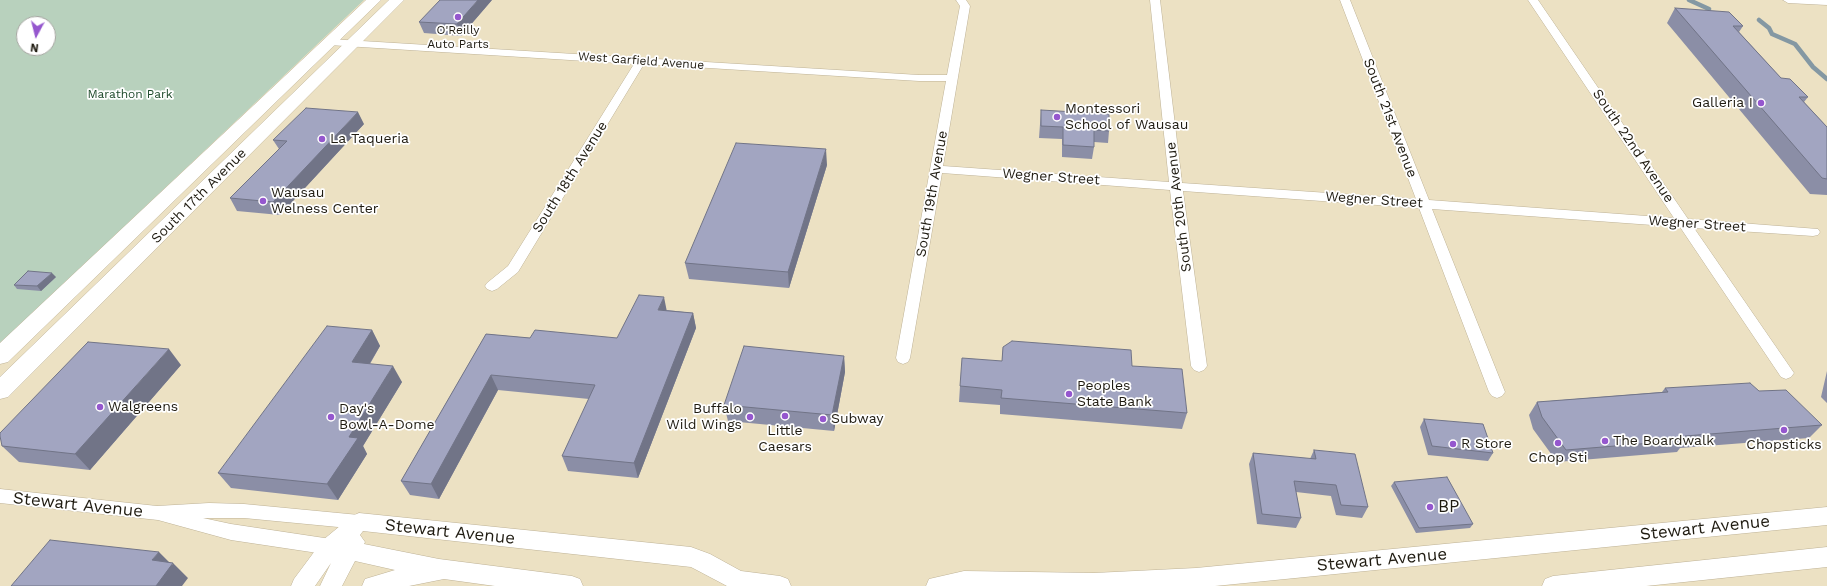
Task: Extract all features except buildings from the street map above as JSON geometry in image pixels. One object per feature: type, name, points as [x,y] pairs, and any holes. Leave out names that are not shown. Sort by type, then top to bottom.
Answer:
[{"type":"main road","name":"South 17th Avenue","points":[[0,356],[374,0]]},
{"type":"main road","name":"South 17th Avenue","points":[[0,391],[397,0]]},
{"type":"street","name":"South 19th Avenue","points":[[903,358],[965,6],[961,0]]},
{"type":"street","name":"South 20th Avenue","points":[[1155,0],[1176,187],[1199,366]]},
{"type":"street","name":"South 21st Avenue","points":[[1345,0],[1497,392]]},
{"type":"street","name":"South 22nd Avenue","points":[[1533,0],[1786,373]]},
{"type":"street","points":[[1788,0],[1827,2]]},
{"type":"street","name":"West Garfield Avenue","points":[[329,42],[952,78]]},
{"type":"street","name":"South 18th Avenue","points":[[492,286],[513,269],[641,61]]},
{"type":"street","name":"Wegner Street","points":[[936,169],[1812,232]]},
{"type":"street","name":"Stewart Avenue","points":[[0,496],[156,513],[209,510],[244,511],[691,557],[702,561],[731,583],[780,586]]},
{"type":"street","name":"Stewart Avenue","points":[[156,513],[197,525],[231,532],[340,549],[449,570],[572,586]]},
{"type":"street","name":"Stewart Avenue","points":[[937,586],[964,581],[1094,583],[1196,578],[1827,516]]},
{"type":"street","points":[[302,586],[340,549],[359,522]]},
{"type":"street","points":[[331,586],[340,549]]},
{"type":"street","points":[[1553,586],[1827,557]]},
{"type":"street","points":[[373,586],[403,577],[449,570]]},
{"type":"green space","name":"Marathon Park","points":[[0,0],[364,0],[0,344]]},
{"type":"waterway","points":[[1689,0],[1709,9]]},
{"type":"waterway","points":[[1759,20],[1769,28],[1772,34],[1795,44],[1813,67],[1827,79]]},
{"type":"place","name":"O'Reilly Auto Parts","points":[[458,17]]},
{"type":"place","name":"Galleria I","points":[[1761,103]]},
{"type":"place","name":"Montessori School of Wausau","points":[[1057,117]]},
{"type":"place","name":"La Taqueria","points":[[322,139]]},
{"type":"place","name":"Wausau Welness Center","points":[[263,201]]},
{"type":"place","name":"Peoples State Bank","points":[[1069,394]]},
{"type":"place","name":"Walgreens","points":[[100,407]]},
{"type":"place","name":"Little Caesars","points":[[785,416]]},
{"type":"place","name":"Day's Bowl-A-Dome","points":[[331,417]]},
{"type":"place","name":"Buffalo Wild Wings","points":[[750,417]]},
{"type":"place","name":"Subway","points":[[823,419]]},
{"type":"place","name":"Chopsticks","points":[[1784,430]]},
{"type":"place","name":"The Boardwalk","points":[[1605,441]]},
{"type":"place","name":"Chop Sti","points":[[1558,443]]},
{"type":"place","name":"R Store","points":[[1453,444]]},
{"type":"place","name":"BP","points":[[1430,507]]}]
